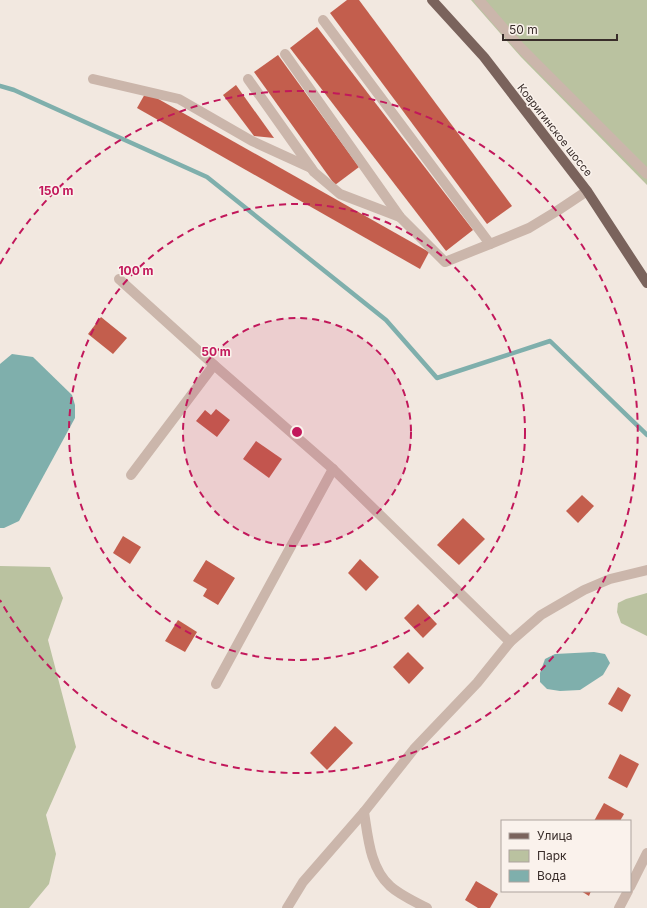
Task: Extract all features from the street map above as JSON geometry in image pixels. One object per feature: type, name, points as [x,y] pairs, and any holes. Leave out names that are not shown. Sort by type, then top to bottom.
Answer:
[{"type":"main road","name":"Ковригинское шоссе","points":[[432,0],[484,57],[587,191],[647,283]]},
{"type":"street","points":[[479,0],[520,47],[647,174]]},
{"type":"street","points":[[322,20],[490,244]]},
{"type":"street","points":[[285,54],[400,217],[445,262],[529,228],[557,212],[587,191]]},
{"type":"street","points":[[92,79],[179,99],[252,141],[311,168]]},
{"type":"street","points":[[248,79],[314,172],[340,194],[400,217]]},
{"type":"street","points":[[119,279],[214,365],[333,469],[510,642]]},
{"type":"street","points":[[131,475],[214,365]]},
{"type":"street","points":[[216,684],[333,469]]},
{"type":"street","points":[[287,908],[303,882],[364,812],[414,749],[477,683],[510,642],[541,615],[584,590],[610,579],[647,570]]},
{"type":"street","points":[[364,812],[368,840],[376,868],[390,886],[427,908]]},
{"type":"street","points":[[631,885],[647,853]]},
{"type":"street","points":[[619,908],[627,892]]},
{"type":"green space","points":[[471,0],[647,0],[647,185],[521,57]]},
{"type":"green space","points":[[0,566],[50,567],[63,598],[48,640],[76,747],[46,815],[56,854],[49,884],[29,908],[0,908]]},
{"type":"green space","points":[[647,593],[647,636],[621,623],[617,612],[618,603]]},
{"type":"water","points":[[12,354],[33,357],[72,395],[75,405],[75,418],[19,521],[4,528],[0,528],[0,364]]},
{"type":"water","points":[[594,652],[605,654],[610,663],[603,675],[580,690],[560,691],[547,689],[540,682],[540,673],[545,659],[555,654]]},
{"type":"building","points":[[347,0],[359,0],[512,206],[487,224],[330,13]]},
{"type":"building","points":[[317,27],[473,230],[446,251],[290,48]]},
{"type":"building","points":[[278,55],[359,167],[335,185],[254,72]]},
{"type":"building","points":[[236,85],[274,138],[254,136],[223,95]]},
{"type":"building","points":[[146,92],[429,252],[420,269],[137,108]]},
{"type":"building","points":[[101,317],[127,338],[113,354],[88,334]]},
{"type":"building","points":[[216,409],[230,420],[217,437],[196,421],[205,410],[211,415]]},
{"type":"building","points":[[256,441],[282,459],[269,478],[243,459]]},
{"type":"building","points":[[582,495],[594,506],[578,523],[566,511]]},
{"type":"building","points":[[463,518],[485,539],[459,565],[437,545]]},
{"type":"building","points":[[123,536],[141,547],[130,564],[113,553]]},
{"type":"building","points":[[360,559],[379,577],[366,591],[348,573]]},
{"type":"building","points":[[206,560],[235,578],[218,605],[203,596],[207,589],[193,581]]},
{"type":"building","points":[[418,604],[437,624],[423,638],[404,618]]},
{"type":"building","points":[[178,620],[197,632],[185,652],[165,641]]},
{"type":"building","points":[[408,652],[424,668],[409,684],[393,667]]},
{"type":"building","points":[[618,687],[631,695],[622,712],[608,704]]},
{"type":"building","points":[[335,726],[353,743],[327,770],[310,753]]},
{"type":"building","points":[[620,754],[639,764],[627,788],[608,778]]},
{"type":"building","points":[[604,803],[624,814],[621,820],[595,820]]},
{"type":"building","points":[[476,881],[498,894],[490,908],[478,908],[465,900]]},
{"type":"building","points":[[583,892],[591,892],[589,896]]},
{"type":"waterway","points":[[0,86],[14,90],[207,177],[386,320],[437,378],[550,341],[647,435]]}]
